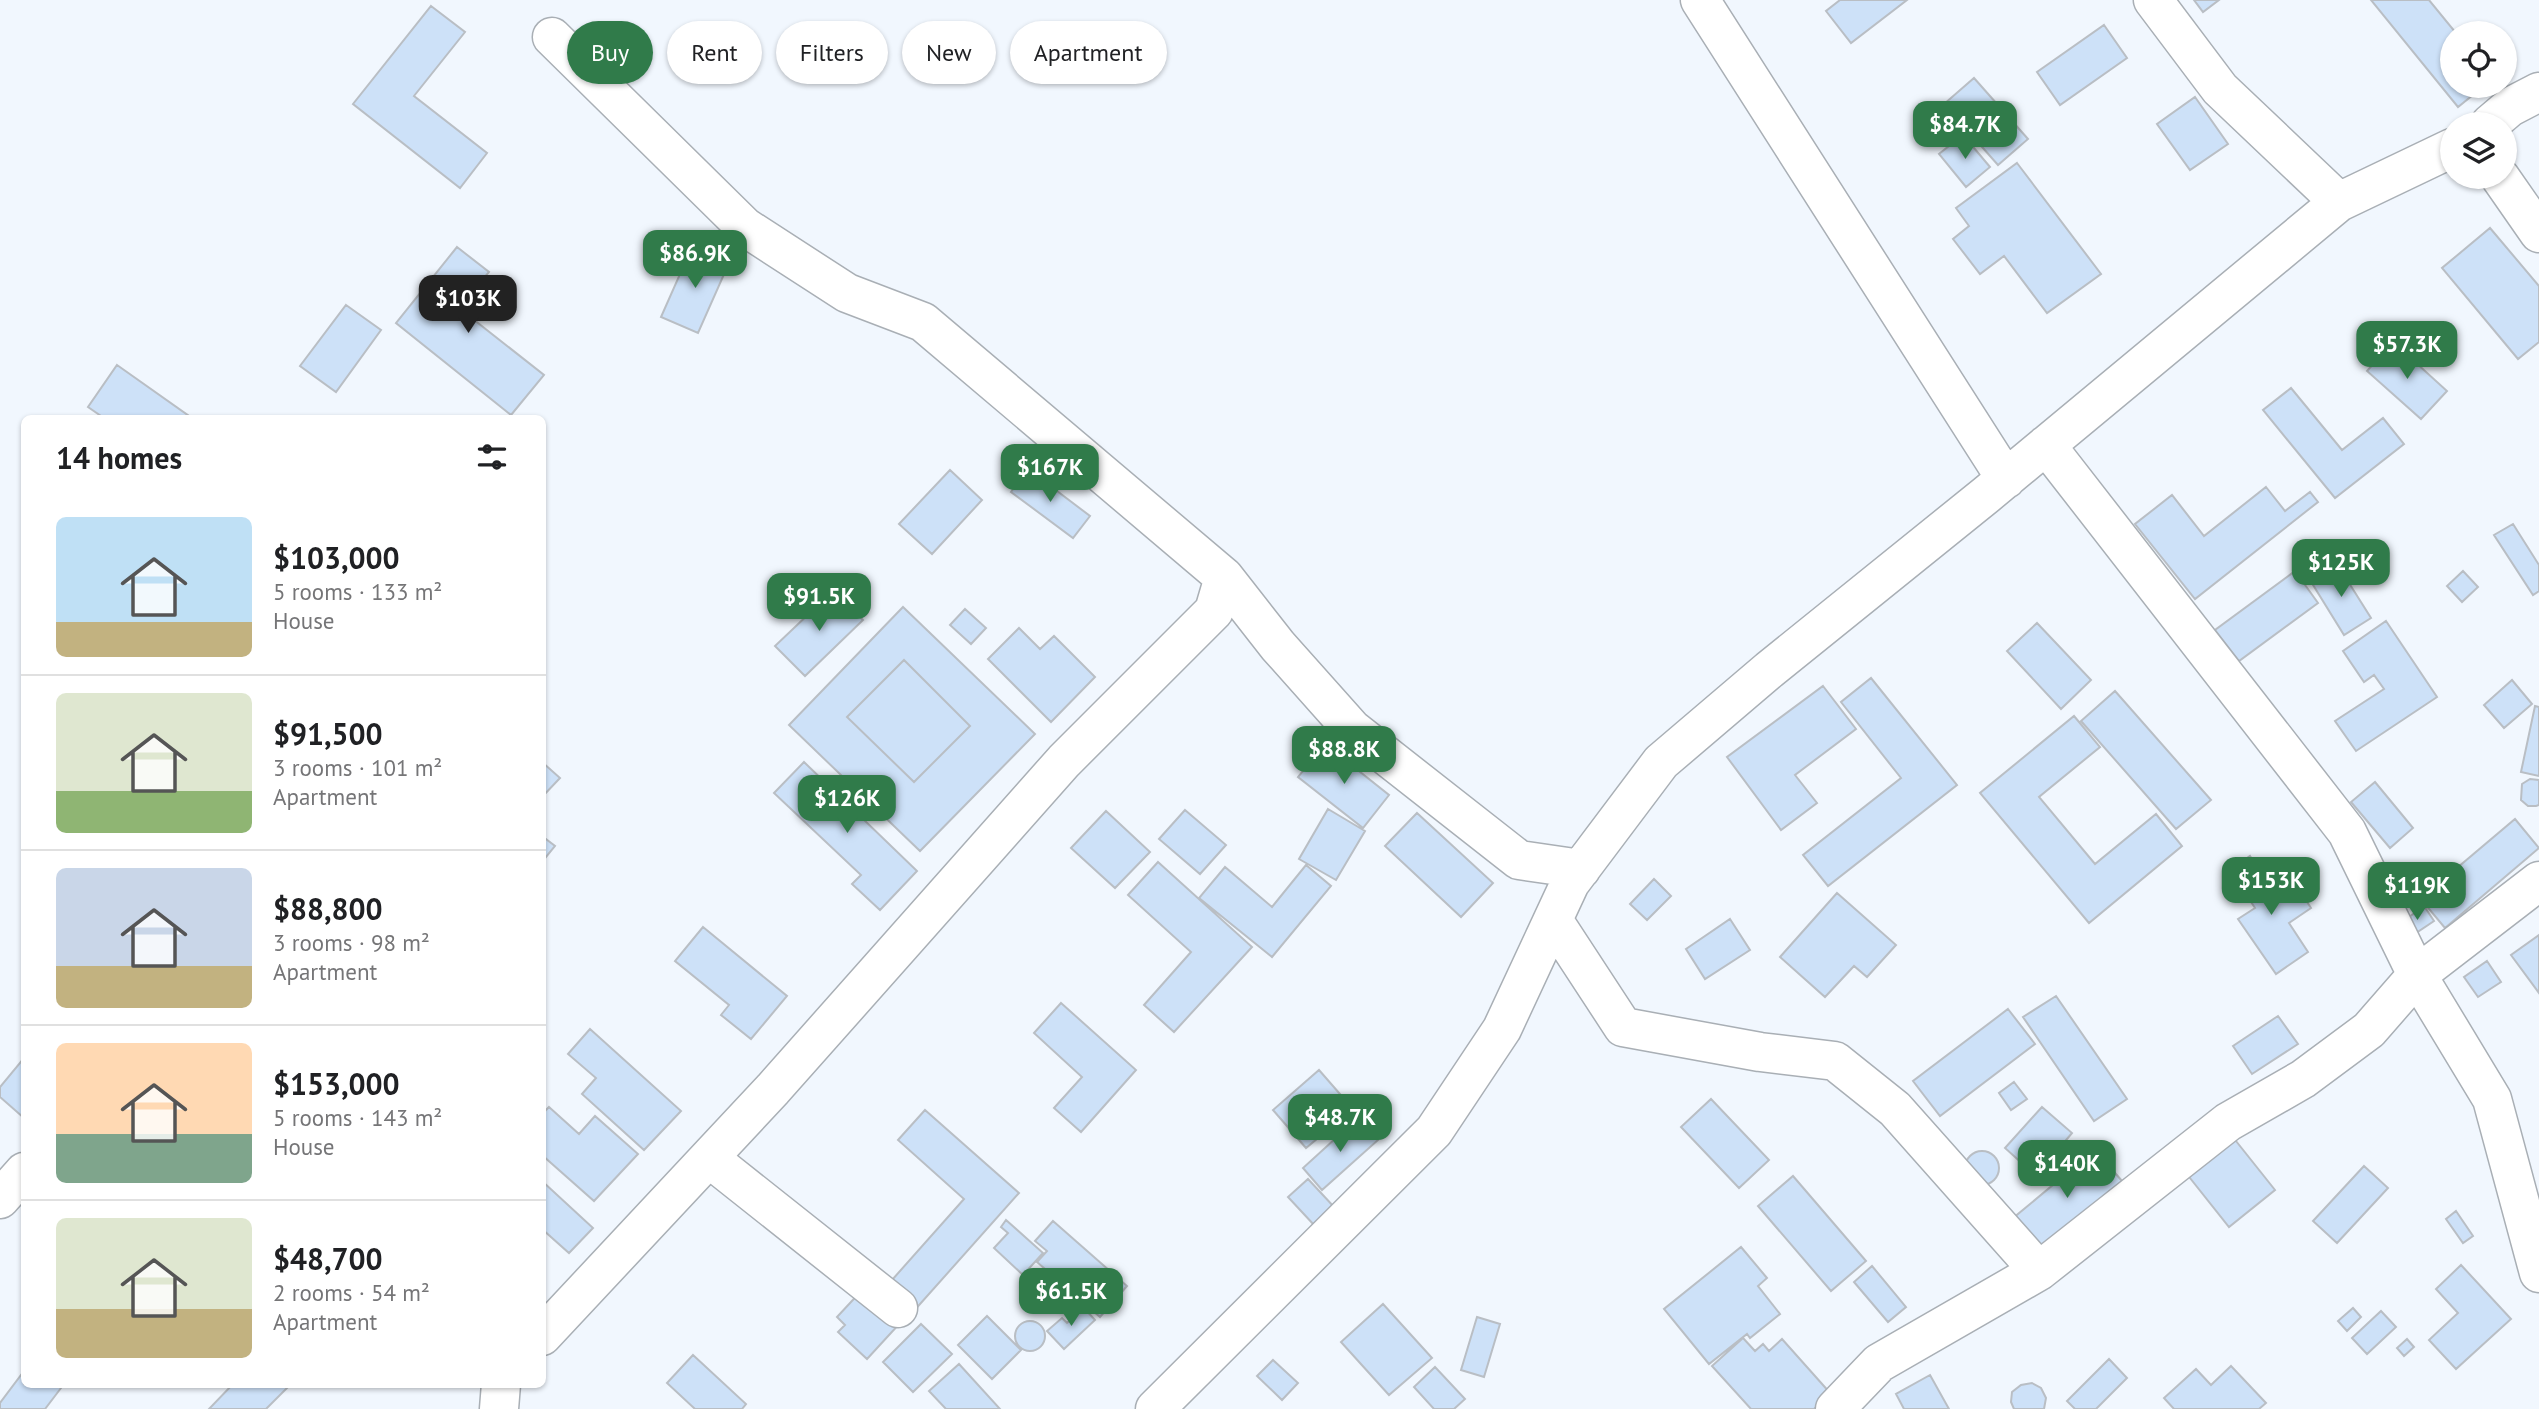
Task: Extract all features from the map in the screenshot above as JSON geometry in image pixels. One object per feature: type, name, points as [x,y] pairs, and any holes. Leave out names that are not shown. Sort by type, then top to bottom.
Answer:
[{"type":"street","points":[[1700,0],[2006,479]]},
{"type":"street","points":[[2153,0],[2220,89],[2339,202]]},
{"type":"street","points":[[552,37],[745,227],[848,293],[923,322],[1224,577],[1278,646],[1352,729],[1520,860],[1581,869]]},
{"type":"street","points":[[2504,112],[2539,92]]},
{"type":"street","points":[[1155,1409],[1434,1131],[1502,1029],[1570,883],[1661,762],[1769,670],[2006,479],[2339,202],[2440,154]]},
{"type":"street","points":[[2508,189],[2539,233]]},
{"type":"street","points":[[2046,445],[2347,832],[2417,975],[2492,1099],[2539,1273]]},
{"type":"street","points":[[546,1332],[709,1158],[1064,761],[1214,611],[1224,577]]},
{"type":"street","points":[[1835,1409],[1879,1363],[2039,1271],[2228,1122],[2303,1079],[2369,1030],[2417,975],[2539,881]]},
{"type":"street","points":[[1553,920],[1623,1027],[1760,1052],[1835,1061],[1895,1109],[2039,1271]]},
{"type":"street","points":[[709,1158],[898,1308]]},
{"type":"street","points":[[0,1199],[21,1175]]},
{"type":"street","points":[[499,1409],[502,1388]]},
{"type":"building","points":[[1840,0],[1907,0],[1851,43],[1826,11]]},
{"type":"building","points":[[2194,0],[2219,0],[2203,12]]},
{"type":"building","points":[[2371,0],[2429,0],[2446,21],[2440,21],[2440,85]]},
{"type":"building","points":[[431,6],[465,32],[414,96],[487,153],[460,188],[353,104]]},
{"type":"building","points":[[2104,25],[2127,58],[2060,105],[2037,72]]},
{"type":"building","points":[[1974,78],[2028,139],[1998,165],[1944,104]]},
{"type":"building","points":[[2195,97],[2228,144],[2190,170],[2157,124]]},
{"type":"building","points":[[2451,98],[2469,98],[2458,107]]},
{"type":"building","points":[[1963,135],[1990,167],[1966,187],[1939,154]]},
{"type":"building","points":[[2017,163],[2101,274],[2047,313],[2004,256],[1980,274],[1953,239],[1969,226],[1956,208]]},
{"type":"building","points":[[2490,228],[2539,286],[2539,342],[2518,359],[2442,268]]},
{"type":"building","points":[[457,247],[489,272],[459,308],[544,375],[511,415],[396,323]]},
{"type":"building","points":[[692,247],[729,263],[698,333],[661,317]]},
{"type":"building","points":[[346,305],[381,330],[336,392],[300,366]]},
{"type":"building","points":[[2393,342],[2447,391],[2421,419],[2367,371]]},
{"type":"building","points":[[117,365],[188,415],[100,415],[88,407]]},
{"type":"building","points":[[2291,388],[2342,450],[2383,418],[2404,444],[2335,498],[2263,410]]},
{"type":"building","points":[[1028,469],[1090,516],[1073,538],[1011,492]]},
{"type":"building","points":[[950,470],[982,500],[932,554],[899,524]]},
{"type":"building","points":[[2266,487],[2285,511],[2310,492],[2318,502],[2195,599],[2135,524],[2172,495],[2204,536]]},
{"type":"building","points":[[2513,524],[2539,565],[2539,591],[2533,595],[2494,535]]},
{"type":"building","points":[[2337,564],[2371,618],[2344,635],[2310,580]]},
{"type":"building","points":[[2295,571],[2318,603],[2239,661],[2215,630]]},
{"type":"building","points":[[2463,571],[2478,587],[2462,602],[2447,586]]},
{"type":"building","points":[[833,591],[863,620],[805,676],[775,646]]},
{"type":"building","points":[[903,607],[1035,734],[920,851],[789,725]],"holes":[[[904,660],[970,726],[914,782],[847,717]]]},
{"type":"building","points":[[965,609],[986,628],[971,644],[950,625]]},
{"type":"building","points":[[2386,621],[2437,697],[2356,751],[2335,721],[2384,689],[2374,675],[2364,682],[2343,651]]},
{"type":"building","points":[[2037,623],[2091,680],[2061,709],[2007,651]]},
{"type":"building","points":[[1019,628],[1040,649],[1054,636],[1095,677],[1051,722],[988,659]]},
{"type":"building","points":[[904,660],[970,726],[914,782],[847,717]]},
{"type":"building","points":[[1871,678],[1957,785],[1828,886],[1803,855],[1901,778],[1841,702]]},
{"type":"building","points":[[2512,680],[2532,704],[2504,728],[2484,705]]},
{"type":"building","points":[[1823,686],[1856,729],[1795,775],[1817,803],[1781,830],[1727,757]]},
{"type":"building","points":[[2115,691],[2211,800],[2176,829],[2081,721]]},
{"type":"building","points":[[2535,706],[2539,707],[2539,776],[2521,772]]},
{"type":"building","points":[[2074,716],[2100,747],[2039,797],[2095,864],[2156,814],[2182,846],[2089,923],[1980,793]]},
{"type":"building","points":[[1325,744],[1389,795],[1363,828],[1298,777]]},
{"type":"building","points":[[804,762],[917,871],[880,910],[852,884],[861,875],[774,793]]},
{"type":"building","points":[[546,766],[560,778],[546,793]]},
{"type":"building","points":[[2530,779],[2539,780],[2539,805],[2536,806],[2528,806],[2521,800],[2522,784]]},
{"type":"building","points":[[2375,782],[2413,828],[2390,848],[2351,802]]},
{"type":"building","points":[[1328,809],[1365,831],[1336,880],[1299,859]]},
{"type":"building","points":[[1185,810],[1226,845],[1200,874],[1159,839]]},
{"type":"building","points":[[1106,811],[1150,852],[1115,888],[1071,848]]},
{"type":"building","points":[[1417,813],[1493,883],[1461,917],[1385,846]]},
{"type":"building","points":[[2515,819],[2539,848],[2445,928],[2414,891],[2446,866],[2451,873]]},
{"type":"building","points":[[546,839],[555,846],[546,857]]},
{"type":"building","points":[[2250,856],[2277,896],[2295,884],[2311,908],[2289,923],[2308,952],[2276,974],[2238,919],[2255,908],[2230,870]]},
{"type":"building","points":[[1158,862],[1252,947],[1174,1032],[1144,1005],[1191,952],[1128,895]]},
{"type":"building","points":[[1306,865],[1331,886],[1272,957],[1199,898],[1225,867],[1272,907]]},
{"type":"building","points":[[1654,879],[1671,896],[1647,920],[1630,904]]},
{"type":"building","points":[[1837,893],[1896,945],[1867,977],[1854,966],[1825,997],[1780,957]]},
{"type":"building","points":[[2424,906],[2434,921],[2410,937],[2401,923]]},
{"type":"building","points":[[1730,919],[1750,950],[1705,979],[1686,949]]},
{"type":"building","points":[[703,927],[787,996],[751,1039],[721,1015],[729,1005],[675,961]]},
{"type":"building","points":[[2539,935],[2539,993],[2511,955]]},
{"type":"building","points":[[2487,961],[2501,982],[2478,997],[2464,977]]},
{"type":"building","points":[[2056,996],[2127,1099],[2094,1121],[2023,1017]]},
{"type":"building","points":[[1061,1003],[1136,1070],[1081,1132],[1054,1108],[1082,1077],[1034,1033]]},
{"type":"building","points":[[2008,1009],[2035,1044],[1940,1116],[1913,1081]]},
{"type":"building","points":[[2278,1016],[2298,1044],[2252,1074],[2233,1046]]},
{"type":"building","points":[[590,1029],[681,1111],[644,1150],[582,1094],[596,1078],[568,1054]]},
{"type":"building","points":[[21,1062],[21,1115],[0,1097],[0,1087]]},
{"type":"building","points":[[1319,1070],[1353,1109],[1306,1148],[1273,1110]]},
{"type":"building","points":[[2014,1082],[2027,1099],[2011,1110],[1999,1093]]},
{"type":"building","points":[[1711,1099],[1769,1160],[1739,1188],[1681,1127]]},
{"type":"building","points":[[549,1107],[579,1134],[595,1116],[638,1154],[594,1201],[546,1159],[546,1110]]},
{"type":"building","points":[[2042,1107],[2072,1133],[2036,1176],[2005,1148]]},
{"type":"building","points":[[925,1110],[1019,1193],[912,1313],[884,1289],[964,1199],[898,1140]]},
{"type":"building","points":[[1358,1118],[1378,1140],[1322,1190],[1303,1168]]},
{"type":"building","points":[[2232,1136],[2275,1190],[2229,1227],[2186,1173]]},
{"type":"building","points":[[2095,1150],[2122,1181],[2038,1250],[2012,1219]]},
{"type":"building","points":[[1982,1151],[1994,1156],[1999,1168],[1994,1180],[1982,1185],[1970,1180],[1965,1168],[1970,1156]]},
{"type":"building","points":[[2364,1166],[2388,1188],[2337,1243],[2313,1221]]},
{"type":"building","points":[[1793,1176],[1866,1261],[1831,1291],[1758,1206]]},
{"type":"building","points":[[1308,1179],[1335,1208],[1315,1226],[1288,1197]]},
{"type":"building","points":[[546,1185],[593,1228],[569,1253],[546,1233]]},
{"type":"building","points":[[2456,1211],[2473,1236],[2463,1243],[2446,1219]]},
{"type":"building","points":[[1006,1220],[1043,1253],[1023,1275],[994,1248],[1008,1233],[1001,1227]]},
{"type":"building","points":[[1053,1221],[1127,1286],[1100,1317],[1037,1262],[1047,1251],[1035,1241]]},
{"type":"building","points":[[1741,1247],[1767,1278],[1758,1286],[1780,1314],[1750,1338],[1747,1334],[1709,1364],[1664,1309]]},
{"type":"building","points":[[2461,1265],[2511,1319],[2456,1369],[2429,1340],[2458,1313],[2436,1289]]},
{"type":"building","points":[[1872,1266],[1906,1307],[1888,1322],[1854,1282]]},
{"type":"building","points":[[864,1288],[901,1322],[867,1359],[838,1332],[845,1325],[837,1317]]},
{"type":"building","points":[[1383,1304],[1432,1358],[1389,1395],[1341,1342]]},
{"type":"building","points":[[1084,1308],[1095,1320],[1064,1349],[1047,1331],[1062,1318],[1067,1323]]},
{"type":"building","points":[[2353,1308],[2361,1317],[2347,1331],[2338,1321]]},
{"type":"building","points":[[2381,1311],[2396,1327],[2367,1354],[2352,1338]]},
{"type":"building","points":[[987,1316],[1021,1350],[992,1379],[958,1345]]},
{"type":"building","points":[[1477,1317],[1500,1324],[1484,1377],[1461,1370]]},
{"type":"building","points":[[1030,1321],[1041,1325],[1045,1336],[1041,1347],[1030,1351],[1019,1347],[1015,1336],[1019,1325]]},
{"type":"building","points":[[921,1324],[952,1354],[913,1392],[883,1362]]},
{"type":"building","points":[[1743,1338],[1755,1351],[1763,1344],[1769,1351],[1782,1339],[1831,1394],[1814,1409],[1751,1409],[1712,1366]]},
{"type":"building","points":[[2407,1339],[2414,1347],[2404,1356],[2397,1348]]},
{"type":"building","points":[[693,1355],[746,1404],[742,1409],[695,1409],[667,1383]]},
{"type":"building","points":[[2109,1359],[2127,1378],[2096,1409],[2075,1409],[2067,1401]]},
{"type":"building","points":[[1273,1360],[1298,1383],[1282,1400],[1257,1376]]},
{"type":"building","points":[[959,1364],[1000,1409],[946,1409],[929,1391]]},
{"type":"building","points":[[2231,1366],[2266,1403],[2259,1409],[2174,1409],[2164,1398],[2196,1369],[2211,1385]]},
{"type":"building","points":[[1435,1367],[1465,1399],[1454,1409],[1434,1409],[1414,1387]]},
{"type":"building","points":[[21,1375],[21,1388],[61,1388],[45,1409],[0,1409],[0,1403]]},
{"type":"building","points":[[1930,1375],[1949,1409],[1904,1409],[1896,1394]]},
{"type":"building","points":[[2032,1383],[2041,1388],[2046,1398],[2044,1409],[2014,1409],[2011,1402],[2012,1392],[2021,1385]]},
{"type":"building","points":[[229,1388],[287,1388],[266,1409],[209,1409]]}]
